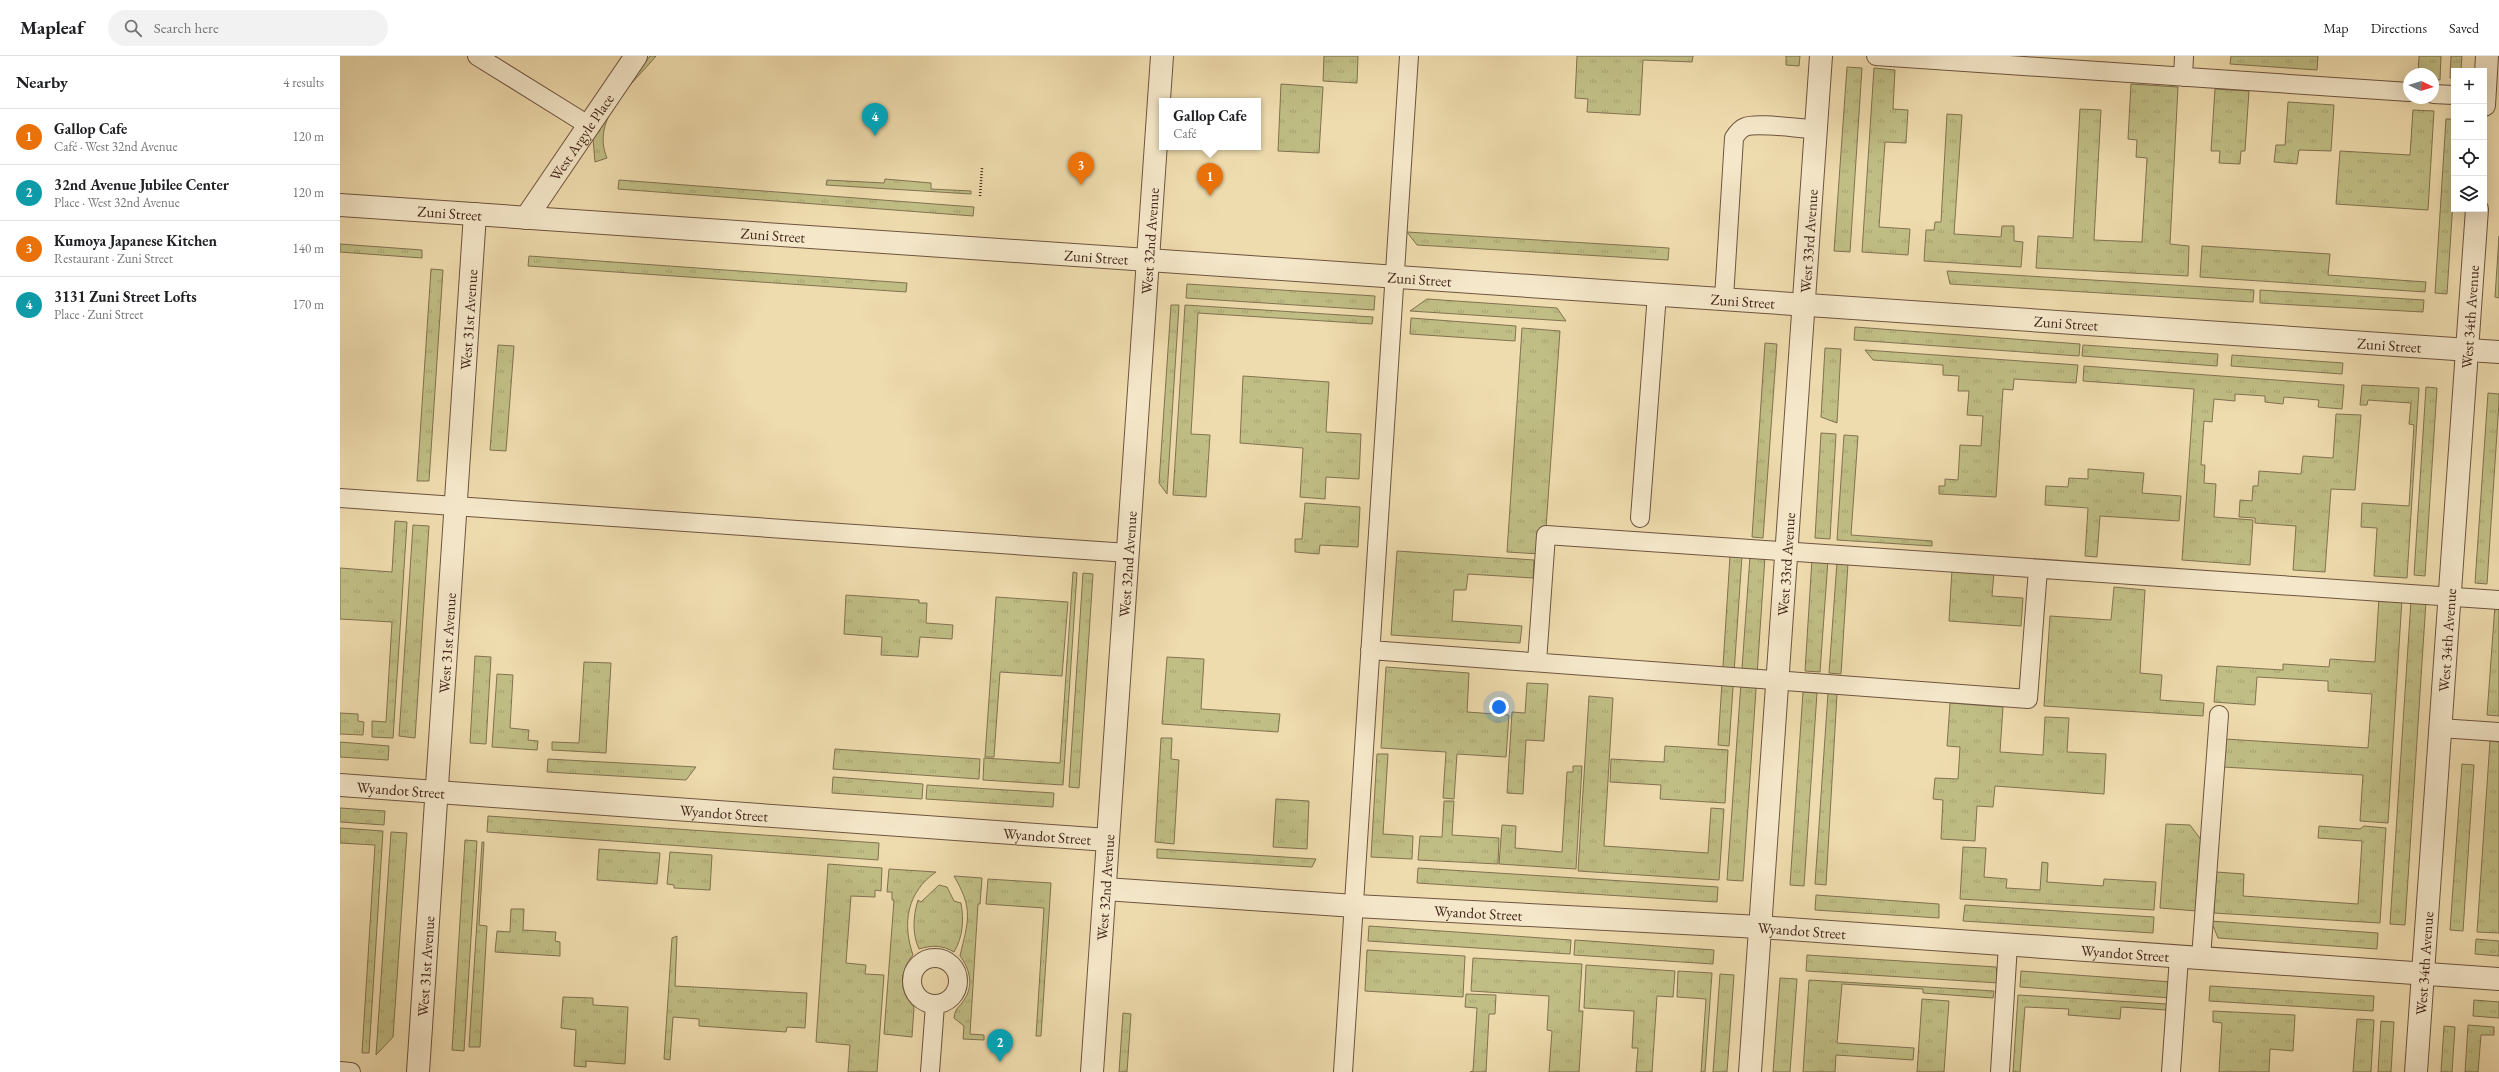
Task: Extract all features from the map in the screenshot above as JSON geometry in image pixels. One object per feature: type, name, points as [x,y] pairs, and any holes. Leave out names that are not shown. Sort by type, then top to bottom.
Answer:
[{"type":"street","name":"West Argyle Place","points":[[526,218],[636,56]]},
{"type":"street","name":"West 32nd Avenue","points":[[1159,98],[1162,56]]},
{"type":"street","name":"West 33rd Avenue","points":[[1750,1072],[1821,56]]},
{"type":"street","points":[[2487,56],[2488,99]]},
{"type":"street","name":"West 32nd Avenue","points":[[1092,1072],[1159,103]]},
{"type":"street","name":"Zuni Street","points":[[340,205],[1724,298],[2499,352]]},
{"type":"street","name":"West 34th Avenue","points":[[2416,1072],[2477,212]]},
{"type":"street","name":"West 31st Avenue","points":[[418,1072],[475,214]]},
{"type":"street","name":"Wyandot Street","points":[[340,785],[1108,840]]},
{"type":"street","name":"Wyandot Street","points":[[1105,889],[1355,906],[1760,928],[2499,979]]},
{"type":"lane","points":[[477,56],[588,125]]},
{"type":"lane","points":[[1343,1072],[1355,906],[1393,276],[1408,56]]},
{"type":"lane","points":[[1876,56],[2403,92]]},
{"type":"lane","points":[[2183,77],[2184,56]]},
{"type":"lane","points":[[2439,94],[2451,95]]},
{"type":"lane","points":[[1724,298],[1734,144],[1737,133],[1741,129],[1751,126],[1816,130]]},
{"type":"lane","points":[[1640,518],[1656,294]]},
{"type":"lane","points":[[340,498],[1128,553]]},
{"type":"lane","points":[[1537,662],[1546,535],[2499,600]]},
{"type":"lane","points":[[1370,650],[2028,699],[2038,569]]},
{"type":"lane","points":[[2200,958],[2219,715]]},
{"type":"lane","points":[[2440,728],[2499,732]]},
{"type":"lane","points":[[2000,1072],[2008,945]]},
{"type":"lane","points":[[2172,1072],[2179,957]]},
{"type":"lane","points":[[930,1072],[936,1005]]},
{"type":"lane","points":[[340,1071],[351,1072]]},
{"type":"path","points":[[980,196],[982,168]]},
{"type":"green space","points":[[650,56],[656,56],[616,102],[604,129],[603,143],[607,158],[595,162],[593,139],[597,126]]},
{"type":"green space","points":[[1324,56],[1358,56],[1357,83],[1323,81]]},
{"type":"green space","points":[[1577,56],[1693,56],[1692,62],[1643,60],[1640,115],[1587,112],[1588,99],[1575,98]]},
{"type":"green space","points":[[1786,56],[1800,56],[1799,66],[1786,65]]},
{"type":"green space","points":[[2231,56],[2318,56],[2317,70],[2230,64]]},
{"type":"green space","points":[[2419,56],[2441,56],[2440,80],[2439,68],[2418,68]]},
{"type":"green space","points":[[2451,56],[2462,56],[2461,68],[2451,68],[2450,78]]},
{"type":"green space","points":[[1847,67],[1862,68],[1850,252],[1834,251]]},
{"type":"green space","points":[[1874,68],[1895,70],[1893,109],[1908,110],[1906,143],[1885,142],[1879,227],[1910,229],[1908,255],[1862,252]]},
{"type":"green space","points":[[1281,84],[1323,87],[1319,153],[1278,151]]},
{"type":"green space","points":[[2131,84],[2178,87],[2170,244],[2189,246],[2188,276],[2036,268],[2038,236],[2073,238],[2080,109],[2101,110],[2094,240],[2142,242],[2147,158],[2136,157],[2137,140],[2128,139]]},
{"type":"green space","points":[[2215,89],[2249,91],[2245,151],[2241,151],[2240,164],[2219,163],[2220,151],[2211,151]]},
{"type":"green space","points":[[2288,102],[2334,105],[2331,151],[2299,150],[2297,164],[2274,162],[2276,145],[2285,145]]},
{"type":"green space","points":[[2413,110],[2434,111],[2428,210],[2336,204],[2340,151],[2410,155]]},
{"type":"green space","points":[[1947,114],[1962,115],[1954,234],[2001,237],[2002,226],[2014,226],[2014,241],[2023,242],[2021,267],[1924,261],[1926,230],[1934,230],[1935,222],[1941,222]]},
{"type":"green space","points":[[2446,119],[2451,119],[2451,212],[2452,212],[2447,294],[2435,293]]},
{"type":"green space","points":[[885,179],[931,183],[931,189],[971,191],[971,194],[826,185],[827,180],[884,183]]},
{"type":"green space","points":[[619,180],[974,207],[973,216],[618,189]]},
{"type":"green space","points":[[1407,232],[1669,248],[1668,260],[1417,245]]},
{"type":"green space","points":[[2499,236],[2499,298],[2495,297]]},
{"type":"green space","points":[[340,244],[422,250],[422,258],[340,252]]},
{"type":"green space","points":[[2202,246],[2330,254],[2328,275],[2426,282],[2425,292],[2200,277]]},
{"type":"green space","points":[[529,256],[907,283],[906,292],[528,266]]},
{"type":"green space","points":[[431,269],[443,270],[429,481],[417,481]]},
{"type":"green space","points":[[1947,271],[2254,290],[2253,302],[1950,284]]},
{"type":"green space","points":[[1187,284],[1375,296],[1374,310],[1186,298]]},
{"type":"green space","points":[[2260,290],[2424,300],[2423,312],[2260,303]]},
{"type":"green space","points":[[1427,299],[1557,308],[1566,321],[1410,311]]},
{"type":"green space","points":[[1171,305],[1179,305],[1167,494],[1159,483]]},
{"type":"green space","points":[[1185,305],[1373,317],[1372,324],[1198,313],[1191,434],[1210,435],[1206,497],[1173,495]]},
{"type":"green space","points":[[1411,318],[1516,326],[1515,341],[1410,334]]},
{"type":"green space","points":[[1855,327],[2080,344],[2079,356],[1854,340]]},
{"type":"green space","points":[[1522,328],[1560,331],[1546,528],[1540,554],[1507,552]]},
{"type":"green space","points":[[1765,343],[1777,344],[1763,538],[1752,537]]},
{"type":"green space","points":[[498,345],[514,346],[506,451],[490,450]]},
{"type":"green space","points":[[2083,345],[2218,354],[2217,366],[2082,356]]},
{"type":"green space","points":[[1825,348],[1841,349],[1837,423],[1821,417]]},
{"type":"green space","points":[[1865,350],[2078,365],[2076,383],[2014,379],[2013,390],[2003,389],[1996,497],[1939,494],[1939,486],[1945,486],[1945,479],[1958,480],[1960,445],[1981,446],[1983,416],[1967,415],[1969,391],[1958,391],[1959,376],[1943,375],[1943,365],[1873,360]]},
{"type":"green space","points":[[2232,355],[2343,363],[2342,374],[2231,366]]},
{"type":"green space","points":[[2084,366],[2344,385],[2342,409],[2318,407],[2319,400],[2284,397],[2283,404],[2265,402],[2265,396],[2235,394],[2235,401],[2214,399],[2212,422],[2204,421],[2201,465],[2205,465],[2204,483],[2216,484],[2214,517],[2253,520],[2250,565],[2182,560],[2194,389],[2083,381]]},
{"type":"green space","points":[[1243,376],[1329,382],[1326,432],[1361,434],[1359,479],[1326,477],[1325,499],[1300,497],[1303,448],[1240,443]]},
{"type":"green space","points":[[2362,385],[2419,388],[2407,578],[2374,576],[2377,528],[2361,527],[2362,503],[2409,506],[2414,425],[2409,424],[2411,403],[2368,400],[2367,405],[2360,405]]},
{"type":"green space","points":[[2426,387],[2437,388],[2425,576],[2414,575]]},
{"type":"green space","points":[[2488,393],[2499,394],[2499,402],[2487,584],[2475,583]]},
{"type":"green space","points":[[2336,414],[2361,415],[2355,490],[2331,489],[2325,572],[2293,570],[2296,526],[2255,523],[2255,518],[2239,517],[2240,500],[2252,501],[2253,486],[2258,486],[2259,471],[2301,474],[2303,456],[2333,458]]},
{"type":"green space","points":[[1821,433],[1836,434],[1830,539],[1815,538]]},
{"type":"green space","points":[[1844,435],[1858,436],[1851,535],[1932,541],[1932,546],[1837,540]]},
{"type":"green space","points":[[2088,469],[2144,473],[2142,493],[2181,496],[2179,521],[2100,516],[2097,557],[2085,556],[2088,508],[2045,505],[2046,486],[2068,487],[2069,478],[2088,479]]},
{"type":"green space","points":[[1305,503],[1360,507],[1358,547],[1320,545],[1319,554],[1295,552],[1295,539],[1302,539]]},
{"type":"green space","points":[[395,521],[407,522],[393,738],[372,737],[372,721],[386,722],[392,622],[340,619],[340,568],[392,572]]},
{"type":"green space","points":[[413,525],[429,526],[415,738],[399,736]]},
{"type":"green space","points":[[1397,551],[1534,560],[1533,578],[1468,574],[1466,590],[1454,590],[1452,621],[1522,626],[1520,643],[1391,635]]},
{"type":"green space","points":[[1730,556],[1742,556],[1729,746],[1718,745]]},
{"type":"green space","points":[[1750,556],[1765,557],[1743,881],[1727,880]]},
{"type":"green space","points":[[1812,559],[1828,560],[1820,672],[1805,671]]},
{"type":"green space","points":[[1837,562],[1848,563],[1841,674],[1829,673]]},
{"type":"green space","points":[[1952,569],[1994,572],[1992,596],[2023,598],[2021,626],[1949,621]]},
{"type":"green space","points":[[1073,572],[1077,573],[1063,785],[983,780],[984,758],[1060,763]]},
{"type":"green space","points":[[1083,573],[1093,574],[1079,788],[1069,787]]},
{"type":"green space","points":[[2114,587],[2145,590],[2140,673],[2162,675],[2160,700],[2204,703],[2203,716],[2044,706],[2050,616],[2111,620]]},
{"type":"green space","points":[[846,595],[919,600],[919,603],[927,603],[926,623],[953,625],[952,639],[920,637],[918,657],[881,655],[882,637],[844,634]]},
{"type":"green space","points":[[996,597],[1068,602],[1062,676],[1000,672],[994,757],[985,757]]},
{"type":"green space","points":[[2379,597],[2402,599],[2388,823],[2360,821],[2363,775],[2223,767],[2225,739],[2368,748],[2372,694],[2328,691],[2328,681],[2257,677],[2255,705],[2214,702],[2217,666],[2283,670],[2283,664],[2329,667],[2330,659],[2375,662]]},
{"type":"green space","points":[[2411,600],[2426,601],[2405,925],[2390,924]]},
{"type":"green space","points":[[2495,605],[2499,605],[2499,716],[2487,715]]},
{"type":"green space","points":[[475,656],[491,657],[486,744],[470,743]]},
{"type":"green space","points":[[1167,657],[1204,659],[1201,709],[1280,714],[1278,732],[1162,724]]},
{"type":"green space","points":[[584,662],[611,663],[606,753],[552,750],[552,742],[579,743]]},
{"type":"green space","points":[[1386,667],[1469,673],[1467,712],[1509,715],[1506,757],[1457,754],[1454,799],[1443,798],[1446,752],[1381,748]]},
{"type":"green space","points":[[497,674],[513,675],[510,728],[529,730],[528,740],[538,741],[537,750],[492,747]]},
{"type":"green space","points":[[1527,683],[1548,684],[1544,741],[1526,740],[1523,794],[1507,793],[1512,712],[1525,713]]},
{"type":"green space","points":[[1803,692],[1817,693],[1804,886],[1790,885]]},
{"type":"green space","points":[[1828,693],[1837,694],[1826,885],[1815,884]]},
{"type":"green space","points":[[1589,696],[1613,698],[1604,846],[1708,853],[1711,808],[1724,809],[1719,880],[1578,871]]},
{"type":"green space","points":[[1950,703],[2003,707],[2000,752],[2043,755],[2045,717],[2069,718],[2067,752],[2106,754],[2104,794],[1995,786],[1993,807],[1977,806],[1975,841],[1941,839],[1943,800],[1933,799],[1935,778],[1958,779],[1960,747],[1947,746]]},
{"type":"green space","points":[[340,713],[358,714],[358,721],[364,722],[363,735],[340,734]]},
{"type":"green space","points":[[1161,738],[1172,738],[1171,759],[1179,760],[1174,844],[1155,842]]},
{"type":"green space","points":[[2490,741],[2499,742],[2499,933],[2477,932]]},
{"type":"green space","points":[[340,742],[389,746],[388,760],[340,757]]},
{"type":"green space","points":[[1665,746],[1728,750],[1725,803],[1660,799],[1661,785],[1610,782],[1611,759],[1664,762]]},
{"type":"green space","points":[[835,749],[980,759],[979,779],[833,769]]},
{"type":"green space","points":[[1377,754],[1388,754],[1383,834],[1413,836],[1412,859],[1371,857]]},
{"type":"green space","points":[[548,759],[696,767],[686,780],[547,772]]},
{"type":"green space","points":[[2462,764],[2474,765],[2463,931],[2450,930]]},
{"type":"green space","points":[[1573,766],[1582,766],[1576,869],[1499,864],[1502,825],[1516,826],[1515,848],[1562,852],[1567,772],[1573,772]]},
{"type":"green space","points":[[833,777],[923,784],[922,799],[832,793]]},
{"type":"green space","points":[[927,785],[1054,793],[1053,807],[926,799]]},
{"type":"green space","points":[[1276,799],[1309,801],[1307,849],[1273,847]]},
{"type":"green space","points":[[1444,801],[1454,801],[1452,835],[1499,838],[1498,864],[1418,860],[1420,836],[1442,837]]},
{"type":"green space","points":[[340,808],[385,811],[384,825],[340,822]]},
{"type":"green space","points":[[488,816],[879,843],[878,860],[487,832]]},
{"type":"green space","points":[[2166,824],[2190,825],[2202,841],[2197,911],[2160,908]]},
{"type":"green space","points":[[2319,826],[2360,829],[2364,826],[2386,828],[2380,923],[2214,913],[2216,872],[2244,874],[2243,896],[2358,904],[2362,841],[2318,838]]},
{"type":"green space","points":[[340,828],[383,831],[369,1053],[362,1053],[375,845],[340,843]]},
{"type":"green space","points":[[391,832],[407,833],[393,1037],[376,1055]]},
{"type":"green space","points":[[465,840],[477,841],[464,1051],[452,1050]]},
{"type":"green space","points":[[482,842],[484,842],[479,925],[487,926],[480,1047],[469,1047]]},
{"type":"green space","points":[[1963,847],[1986,848],[1984,877],[2007,879],[2006,888],[2040,890],[2042,862],[2048,863],[2047,882],[2103,886],[2104,879],[2156,882],[2154,910],[1960,899]]},
{"type":"green space","points":[[599,849],[660,853],[657,884],[597,880]]},
{"type":"green space","points":[[1157,849],[1316,859],[1312,867],[1157,858]]},
{"type":"green space","points":[[670,852],[712,855],[710,890],[674,888],[674,885],[667,884]]},
{"type":"green space","points":[[828,864],[882,868],[881,891],[875,890],[875,897],[851,896],[846,963],[866,965],[865,974],[884,975],[877,1072],[848,1072],[850,1045],[816,1042]]},
{"type":"green space","points":[[1418,868],[1718,887],[1717,902],[1417,883]]},
{"type":"green space","points":[[889,869],[936,872],[926,880],[913,899],[908,920],[908,931],[913,955],[905,968],[903,975],[903,988],[909,1001],[914,1007],[912,1037],[884,1034],[894,900],[892,900],[892,892],[887,892]]},
{"type":"green space","points":[[954,876],[982,878],[980,904],[978,904],[970,1034],[984,1035],[984,1040],[963,1039],[964,1026],[954,1018],[956,1010],[967,995],[970,978],[966,966],[960,956],[967,924],[967,907]]},
{"type":"green space","points":[[988,879],[1051,883],[1041,1036],[1036,1036],[1044,908],[986,904]]},
{"type":"green space","points":[[939,885],[947,887],[954,901],[961,903],[962,928],[954,952],[937,946],[919,949],[915,937],[914,919],[918,900],[921,902]]},
{"type":"green space","points":[[1816,895],[1939,904],[1939,918],[1815,910]]},
{"type":"green space","points":[[1965,905],[2154,917],[2153,933],[1963,921]]},
{"type":"green space","points":[[511,909],[524,909],[523,930],[556,932],[555,941],[560,942],[560,956],[495,952],[497,931],[510,932]]},
{"type":"green space","points":[[2211,921],[2378,933],[2377,949],[2218,938]]},
{"type":"green space","points":[[1369,926],[1571,940],[1570,954],[1368,941]]},
{"type":"green space","points":[[677,936],[675,986],[807,993],[805,1028],[787,1027],[786,1032],[699,1026],[699,1019],[673,1017],[670,1060],[664,1059],[672,938]]},
{"type":"green space","points":[[2476,939],[2499,941],[2499,956],[2475,954]]},
{"type":"green space","points":[[1575,940],[1714,950],[1713,964],[1574,955]]},
{"type":"green space","points":[[1367,950],[1465,956],[1463,997],[1365,991]]},
{"type":"green space","points":[[1807,955],[1996,967],[1999,983],[1806,971]]},
{"type":"green space","points":[[1473,958],[1582,964],[1579,1011],[1583,1011],[1579,1072],[1549,1072],[1552,1031],[1547,1030],[1549,996],[1471,991]]},
{"type":"green space","points":[[1586,965],[1675,971],[1673,997],[1657,996],[1652,1072],[1636,1072],[1638,1048],[1632,1048],[1634,1011],[1584,1008]]},
{"type":"green space","points":[[1678,971],[1712,973],[1705,1072],[1701,1072],[1706,999],[1677,997]]},
{"type":"green space","points":[[2021,971],[2172,982],[2171,998],[2020,987]]},
{"type":"green space","points":[[1720,974],[1734,975],[1727,1072],[1713,1072]]},
{"type":"green space","points":[[1780,978],[1797,979],[1790,1072],[1773,1072]]},
{"type":"green space","points":[[1809,980],[1994,991],[1993,998],[1923,993],[1923,989],[1842,984],[1837,1043],[1914,1048],[1913,1060],[1836,1055],[1835,1072],[1803,1072]]},
{"type":"green space","points":[[2210,986],[2374,996],[2373,1011],[2209,1001]]},
{"type":"green space","points":[[1466,994],[1496,995],[1495,1014],[1489,1014],[1486,1072],[1470,1072],[1473,1071],[1477,1008],[1465,1007]]},
{"type":"green space","points":[[2018,995],[2167,1004],[2166,1010],[2121,1007],[2120,1019],[2068,1015],[2069,1009],[2025,1007],[2020,1072],[2013,1072]]},
{"type":"green space","points":[[563,997],[593,998],[593,1005],[628,1007],[625,1064],[586,1061],[586,1067],[574,1066],[576,1030],[561,1028]]},
{"type":"green space","points":[[1922,999],[1949,1001],[1944,1072],[1917,1072]]},
{"type":"green space","points":[[2474,1000],[2499,1002],[2499,1018],[2473,1016]]},
{"type":"green space","points":[[2213,1011],[2295,1015],[2293,1051],[2270,1049],[2269,1072],[2219,1072],[2222,1023],[2213,1022]]},
{"type":"green space","points":[[1123,1013],[1131,1014],[1127,1072],[1119,1072]]},
{"type":"green space","points":[[2357,1019],[2374,1020],[2371,1072],[2353,1072]]},
{"type":"green space","points":[[2381,1021],[2394,1022],[2391,1072],[2378,1072]]},
{"type":"green space","points":[[2468,1025],[2494,1027],[2494,1035],[2481,1035],[2478,1072],[2465,1072]]},
{"type":"green space","points":[[2444,1026],[2455,1027],[2452,1072],[2441,1072]]},
{"type":"place","name":"3131 Zuni Street Lofts","points":[[875,136]]},
{"type":"place","name":"Kumoya Japanese Kitchen","points":[[1081,185]]},
{"type":"place","name":"Gallop Cafe","points":[[1210,196]]},
{"type":"place","name":"32nd Avenue Jubilee Center","points":[[1000,1062]]}]
